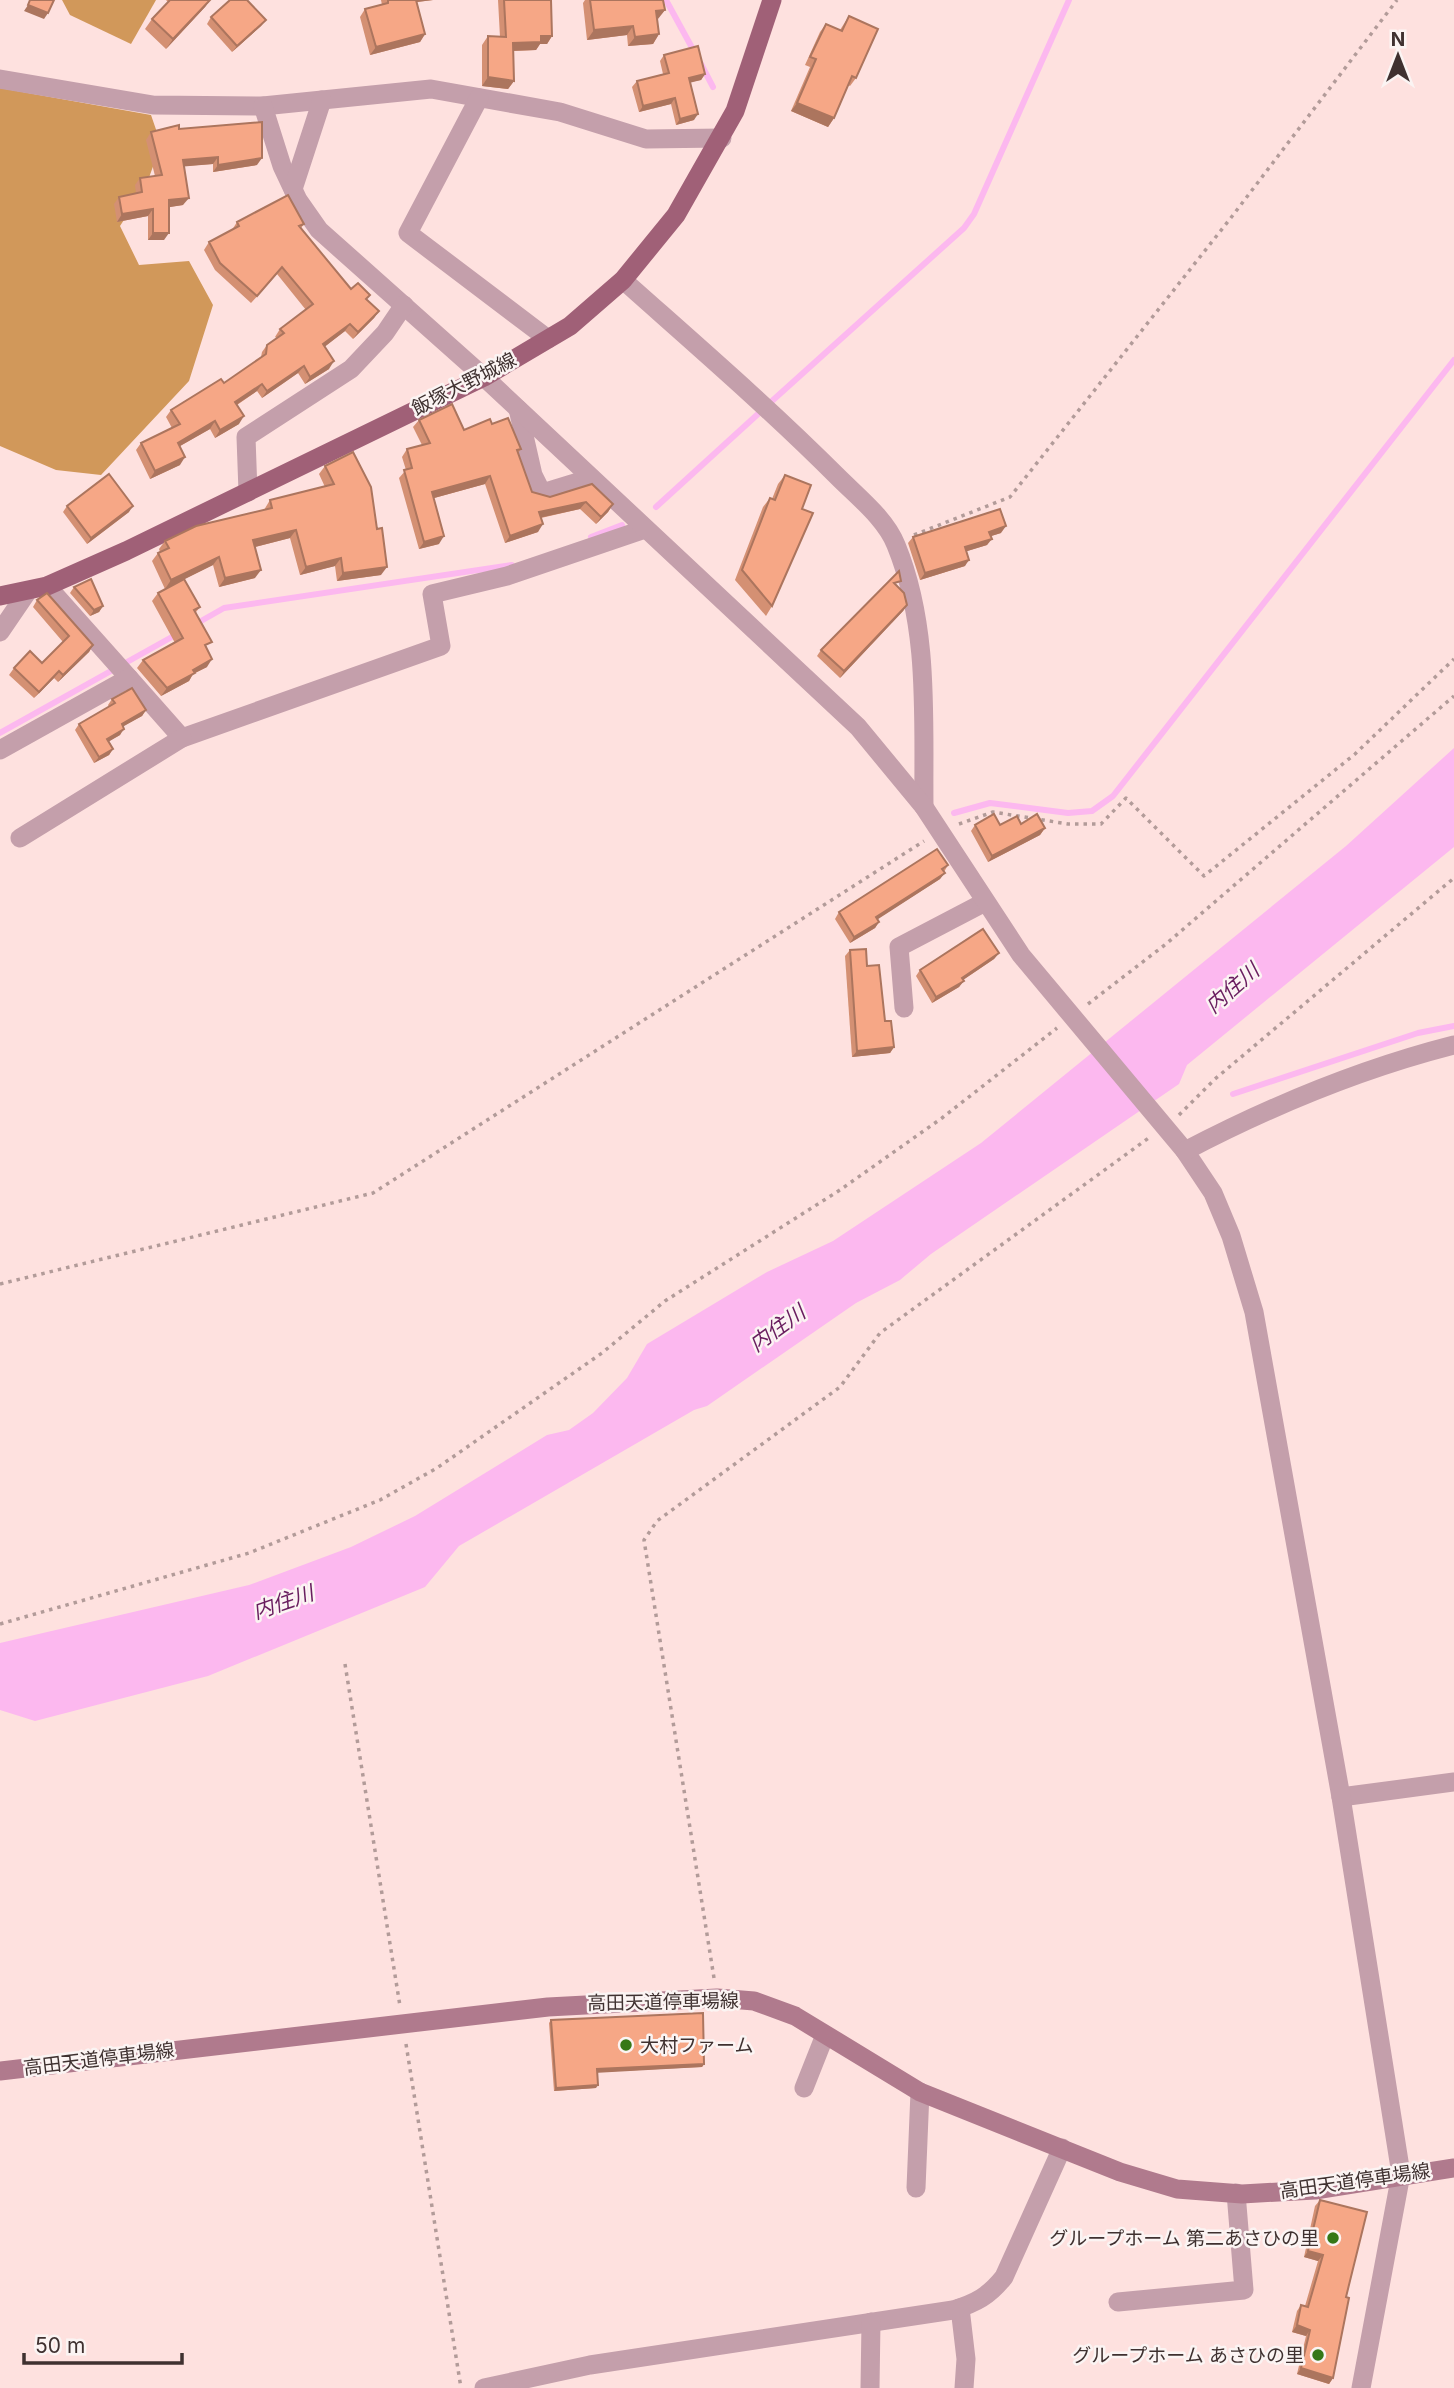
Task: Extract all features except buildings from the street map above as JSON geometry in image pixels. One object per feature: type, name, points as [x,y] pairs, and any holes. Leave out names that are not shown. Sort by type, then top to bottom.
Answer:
[{"type":"main road","name":"飯塚大野城線","points":[[0,596],[37,588],[248,492],[484,377],[570,326],[623,280],[677,215],[722,138],[752,64],[772,0]]},
{"type":"main road","name":"高田天道停車場線","points":[[0,2071],[548,2007],[717,1997],[754,2001],[795,2016],[920,2092],[1120,2172],[1177,2189],[1236,2193],[1315,2190],[1401,2174],[1454,2168]]},
{"type":"street","points":[[0,79],[153,104],[263,106],[431,89],[560,112],[646,139],[722,138]]},
{"type":"street","points":[[479,98],[408,233],[548,339]]},
{"type":"street","points":[[293,189],[322,100]]},
{"type":"street","points":[[263,106],[293,189],[319,230],[484,377],[858,727],[924,807],[1021,955],[1165,1126],[1213,1193],[1231,1236],[1254,1312],[1340,1797],[1401,2174],[1361,2388]]},
{"type":"street","points":[[623,280],[784,423],[881,521],[895,542],[909,584],[920,634],[924,807]]},
{"type":"street","points":[[248,492],[246,437],[352,369],[385,333],[404,305]]},
{"type":"street","points":[[518,409],[533,475],[542,493],[591,478]]},
{"type":"street","points":[[20,838],[182,738],[441,646],[432,594],[507,576],[645,529]]},
{"type":"street","points":[[0,632],[37,588],[120,669],[182,738]]},
{"type":"street","points":[[0,750],[120,669]]},
{"type":"street","points":[[904,1008],[898,947],[985,902]]},
{"type":"street","points":[[1185,1151],[1244,1120],[1344,1078],[1402,1058],[1454,1045]]},
{"type":"street","points":[[1340,1797],[1454,1782]]},
{"type":"street","points":[[804,2088],[825,2035]]},
{"type":"street","points":[[916,2188],[920,2092]]},
{"type":"street","points":[[484,2388],[590,2365],[960,2308],[990,2295],[1004,2277],[1062,2148]]},
{"type":"street","points":[[1118,2302],[1244,2290],[1236,2193]]},
{"type":"street","points":[[960,2308],[966,2359],[964,2388]]},
{"type":"street","points":[[870,2388],[871,2322]]},
{"type":"path","points":[[895,542],[1010,497],[1222,230],[1397,0]]},
{"type":"path","points":[[0,1284],[373,1193],[940,831],[993,812],[1068,824],[1101,824],[1126,798],[1205,876],[1355,754],[1454,659]]},
{"type":"path","points":[[0,1624],[260,1549],[380,1500],[437,1468],[602,1353],[665,1301],[840,1190],[942,1118],[1166,944],[1454,695]]},
{"type":"path","points":[[717,1997],[644,1540],[657,1521],[841,1387],[880,1332],[1188,1108],[1225,1071],[1454,878]]},
{"type":"path","points":[[345,1664],[461,2388]]},
{"type":"shaded area","points":[[62,0],[156,0],[131,44],[70,15]]},
{"type":"shaded area","points":[[0,88],[151,115],[161,144],[146,186],[120,226],[139,265],[189,261],[213,305],[189,381],[101,475],[56,470],[0,446]]},
{"type":"water","name":"内住川","points":[[1454,748],[1454,847],[1187,1065],[1179,1084],[931,1254],[900,1280],[856,1303],[707,1406],[694,1410],[459,1546],[425,1587],[208,1676],[35,1721],[0,1710],[0,1643],[249,1585],[351,1547],[415,1516],[547,1435],[569,1430],[593,1413],[627,1378],[647,1344],[767,1272],[833,1241],[981,1143],[1346,846]]},
{"type":"waterway","points":[[666,0],[696,55]]},
{"type":"waterway","points":[[772,401],[964,228],[974,214],[1069,0]]},
{"type":"waterway","points":[[701,64],[713,87]]},
{"type":"waterway","points":[[954,813],[990,803],[1068,813],[1092,811],[1113,796],[1454,360]]},
{"type":"waterway","points":[[656,507],[758,414]]},
{"type":"waterway","points":[[591,537],[622,525]]},
{"type":"waterway","points":[[194,625],[224,608],[512,565]]},
{"type":"waterway","points":[[0,733],[179,633]]},
{"type":"waterway","points":[[1233,1094],[1418,1033],[1454,1026]]},
{"type":"place","name":"大村ファーム","points":[[626,2045]]},
{"type":"place","name":"グループホーム 第二あさひの里","points":[[1333,2238]]},
{"type":"place","name":"グループホーム あさひの里","points":[[1318,2355]]}]
